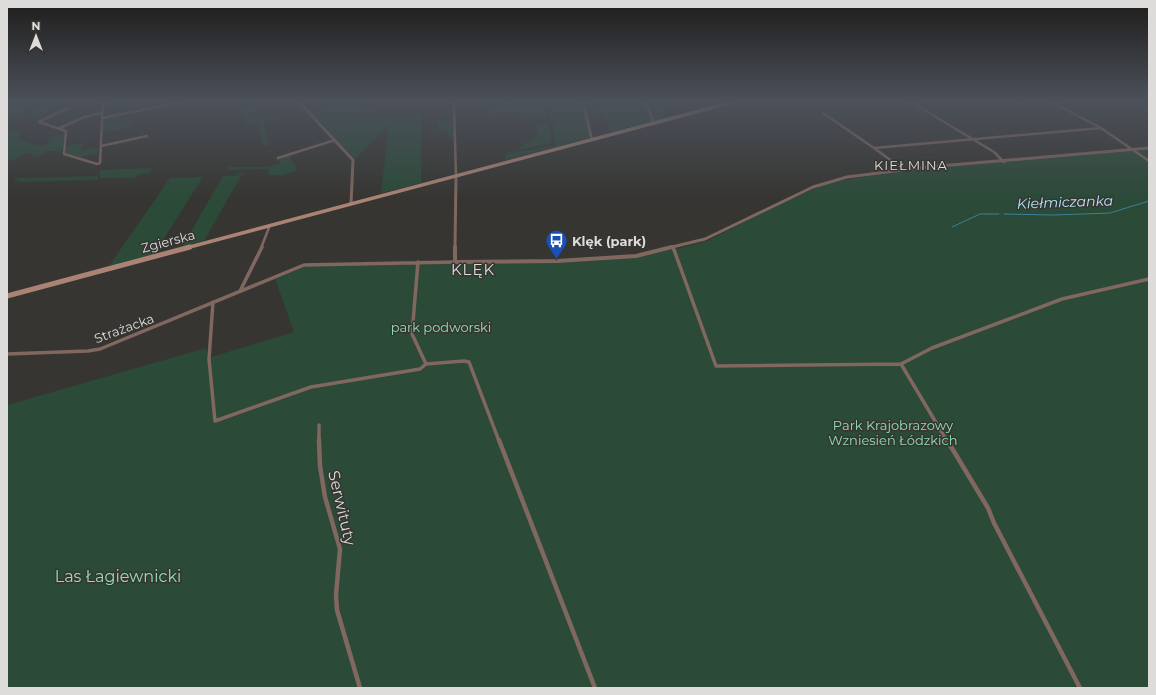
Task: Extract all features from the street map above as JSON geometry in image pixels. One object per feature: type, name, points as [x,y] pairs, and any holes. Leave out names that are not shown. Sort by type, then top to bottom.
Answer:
[{"type":"main road","name":"Zgierska","points":[[7,296],[612,134]]},
{"type":"street","points":[[66,134],[65,155],[95,164],[100,163],[101,134]]},
{"type":"street","points":[[330,134],[354,163],[351,204]]},
{"type":"street","points":[[455,134],[455,262],[546,261],[636,256],[710,237],[781,201],[820,184],[852,176],[1149,148]]},
{"type":"street","points":[[591,134],[592,140]]},
{"type":"street","points":[[854,134],[904,170]]},
{"type":"street","points":[[965,134],[994,152],[1004,162]]},
{"type":"street","points":[[874,148],[1026,134]]},
{"type":"street","points":[[1110,134],[1149,161]]},
{"type":"street","points":[[101,146],[147,136]]},
{"type":"street","points":[[278,158],[335,140]]},
{"type":"street","points":[[240,291],[262,247],[270,226]]},
{"type":"street","points":[[673,247],[716,366],[901,364],[932,348],[1062,299],[1149,279]]},
{"type":"street","points":[[418,262],[412,334],[426,364]]},
{"type":"street","name":"Strażacka","points":[[7,354],[97,350],[304,265],[455,262]]},
{"type":"street","points":[[213,302],[209,359],[215,421],[311,387],[420,369],[426,364],[464,361],[469,362],[595,688]]},
{"type":"street","points":[[901,364],[988,508],[994,523],[1080,688]]},
{"type":"street","name":"Serwituty","points":[[318,425],[321,480],[328,510],[340,547],[336,610],[360,688]]},
{"type":"green space","points":[[7,134],[20,134],[18,139],[39,146],[48,144],[49,138],[65,134],[62,151],[48,151],[36,157],[27,153],[11,161],[9,160],[7,166]]},
{"type":"green space","points":[[260,134],[267,134],[269,145],[263,146]]},
{"type":"green space","points":[[331,134],[379,134],[355,159]]},
{"type":"green space","points":[[388,134],[421,134],[421,183],[381,193]]},
{"type":"green space","points":[[449,134],[454,134],[454,137],[449,137]]},
{"type":"green space","points":[[550,134],[551,143],[515,151],[537,135]]},
{"type":"green space","points":[[554,134],[590,134],[591,137],[555,147]]},
{"type":"green space","points":[[83,143],[82,151],[98,147],[97,153],[81,157],[81,159],[65,154],[67,146]]},
{"type":"green space","points":[[552,146],[552,148],[504,160],[507,154]]},
{"type":"green space","name":"Park Krajobrazowy Wzniesień Łódzkich","points":[[1149,149],[1149,688],[7,688],[7,405],[206,348],[208,358],[294,332],[275,279],[306,266],[636,257],[707,241],[773,207],[826,184],[861,177],[953,166]]},
{"type":"green space","points":[[289,155],[297,169],[284,175],[270,175],[268,169],[227,170],[229,167],[268,167],[280,163],[278,159]]},
{"type":"green space","points":[[153,168],[148,173],[139,174],[134,178],[100,178],[100,170]]},
{"type":"green space","points":[[245,173],[241,176],[204,241],[182,247],[223,176],[239,176],[233,175]]},
{"type":"green space","points":[[98,176],[98,180],[17,182],[19,180],[14,180],[15,178]]},
{"type":"green space","points":[[203,177],[154,254],[109,266],[170,178]]},
{"type":"waterway","name":"Kiełmiczanka","points":[[1004,214],[1054,215],[1110,213],[1149,201]]},
{"type":"waterway","name":"Kiełmiczanka","points":[[952,227],[980,214],[999,214]]},
{"type":"place","name":"Klęk (park)","points":[[557,260]]},
{"type":"district","name":"KIEŁMINA","points":[[911,165]]},
{"type":"district","name":"KLĘK","points":[[473,269]]},
{"type":"park label","name":"park podworski","points":[[441,327]]},
{"type":"park label","name":"Las Łagiewnicki","points":[[118,576]]}]
